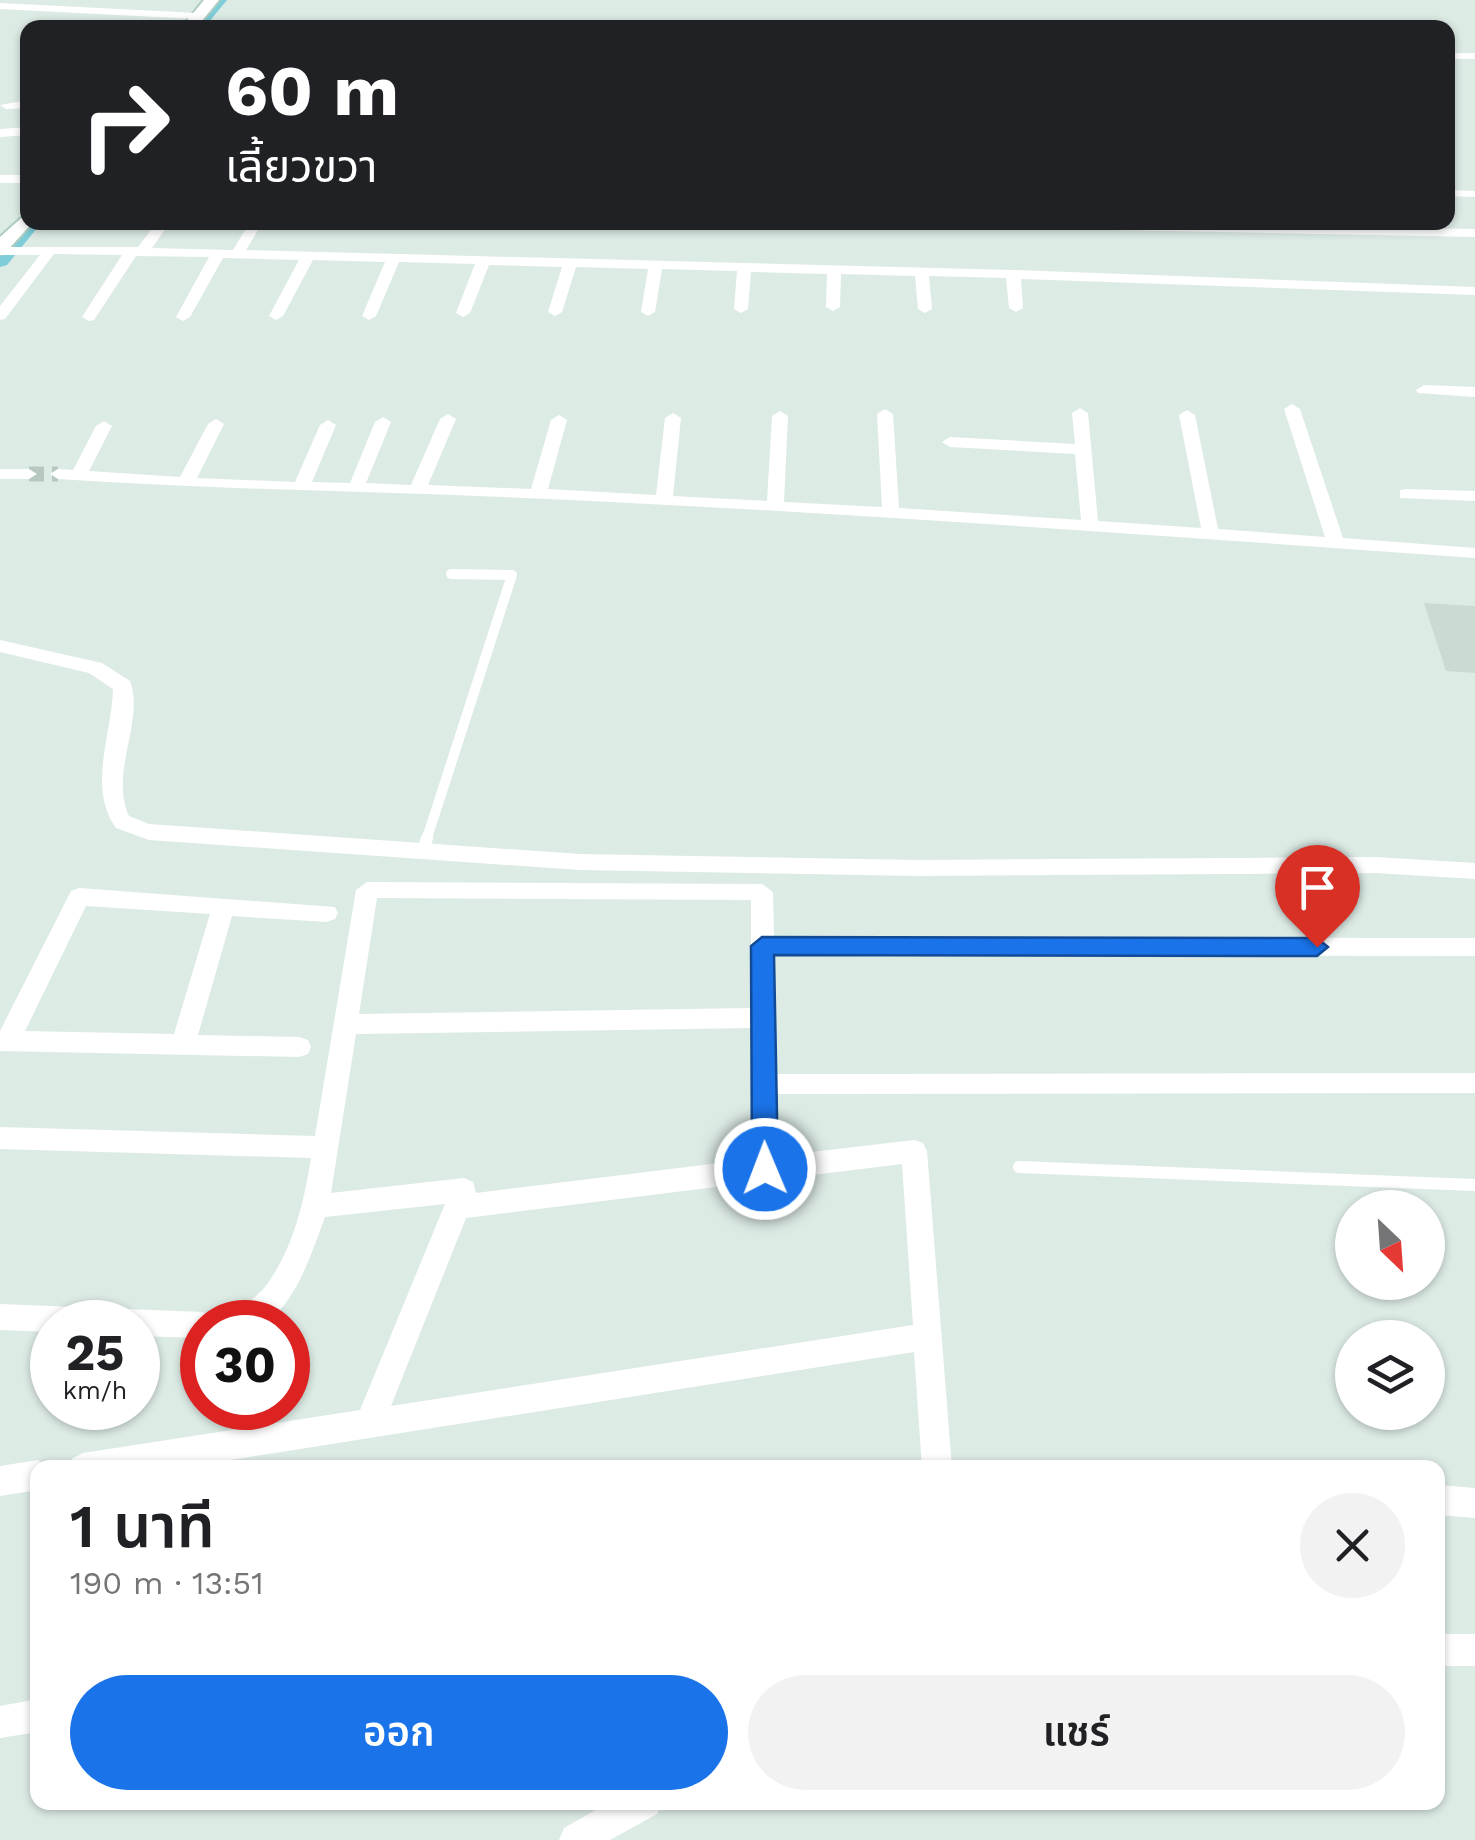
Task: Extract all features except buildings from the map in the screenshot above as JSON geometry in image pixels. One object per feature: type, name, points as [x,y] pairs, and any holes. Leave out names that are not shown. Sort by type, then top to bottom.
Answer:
[{"type":"street","points":[[194,20],[212,0]]},
{"type":"street","points":[[0,6],[168,20]]},
{"type":"street","points":[[6,105],[20,104]]},
{"type":"street","points":[[2,250],[20,226]]},
{"type":"street","points":[[89,316],[157,230]]},
{"type":"street","points":[[237,254],[252,230]]},
{"type":"street","points":[[2,250],[1012,274],[1475,291]]},
{"type":"street","points":[[0,316],[43,252]]},
{"type":"street","points":[[183,317],[218,254]]},
{"type":"street","points":[[276,316],[308,256]]},
{"type":"street","points":[[369,316],[394,258]]},
{"type":"street","points":[[463,313],[483,261]]},
{"type":"street","points":[[555,312],[570,263]]},
{"type":"street","points":[[648,312],[656,265]]},
{"type":"street","points":[[742,309],[744,268]]},
{"type":"street","points":[[833,307],[834,270]]},
{"type":"street","points":[[922,272],[926,309]]},
{"type":"street","points":[[1012,274],[1016,308]]},
{"type":"street","points":[[1424,390],[1475,392]]},
{"type":"street","points":[[1292,410],[1335,541]]},
{"type":"street","points":[[1080,413],[1090,524]]},
{"type":"street","points":[[885,414],[891,513]]},
{"type":"street","points":[[1187,415],[1210,532]]},
{"type":"street","points":[[776,508],[780,416]]},
{"type":"street","points":[[664,502],[674,418]]},
{"type":"street","points":[[417,490],[448,419]]},
{"type":"street","points":[[538,494],[559,420]]},
{"type":"street","points":[[356,488],[383,422]]},
{"type":"street","points":[[186,482],[216,424]]},
{"type":"street","points":[[301,487],[328,425]]},
{"type":"street","points":[[79,475],[104,426]]},
{"type":"street","points":[[950,442],[1084,449]]},
{"type":"street","points":[[0,474],[29,474]]},
{"type":"street","points":[[58,474],[538,494],[1090,524],[1475,553]]},
{"type":"street","points":[[1406,494],[1475,496]]},
{"type":"street","points":[[0,646],[94,668],[122,686],[124,707],[112,774],[113,798],[120,819],[128,826],[149,832],[580,862],[919,868],[1375,866],[1475,871]]},
{"type":"street","points":[[273,1300],[282,1288],[316,1206],[367,890],[762,892],[765,1169]]},
{"type":"street","points":[[299,1048],[4,1041],[78,897],[326,912]]},
{"type":"street","points":[[183,1045],[224,906]]},
{"type":"street","points":[[762,946],[1475,947]]},
{"type":"street","points":[[346,1024],[764,1018]]},
{"type":"street","points":[[764,1084],[1475,1083]]},
{"type":"street","points":[[0,1138],[326,1147]]},
{"type":"street","points":[[457,1207],[914,1151],[936,1460]]},
{"type":"street","points":[[316,1206],[464,1190],[370,1422]]},
{"type":"street","points":[[0,1318],[30,1319]]},
{"type":"street","points":[[133,1460],[928,1336]]},
{"type":"street","points":[[0,1480],[30,1476]]},
{"type":"street","points":[[1445,1501],[1475,1503]]},
{"type":"street","points":[[1445,1650],[1475,1650]]},
{"type":"street","points":[[0,1722],[30,1716]]},
{"type":"street","points":[[576,1840],[630,1810]]},
{"type":"lane","points":[[423,851],[512,575],[451,574]]},
{"type":"lane","points":[[1020,1168],[1475,1185]]},
{"type":"shaded area","points":[[1424,603],[1475,606],[1475,673],[1446,671]]},
{"type":"waterway","points":[[203,20],[220,0]]},
{"type":"waterway","points":[[0,261],[26,230]]},
{"type":"tunnel","points":[[29,474],[58,474]]},
{"type":"route","points":[[765,1169],[762,946],[1317,947]]}]
